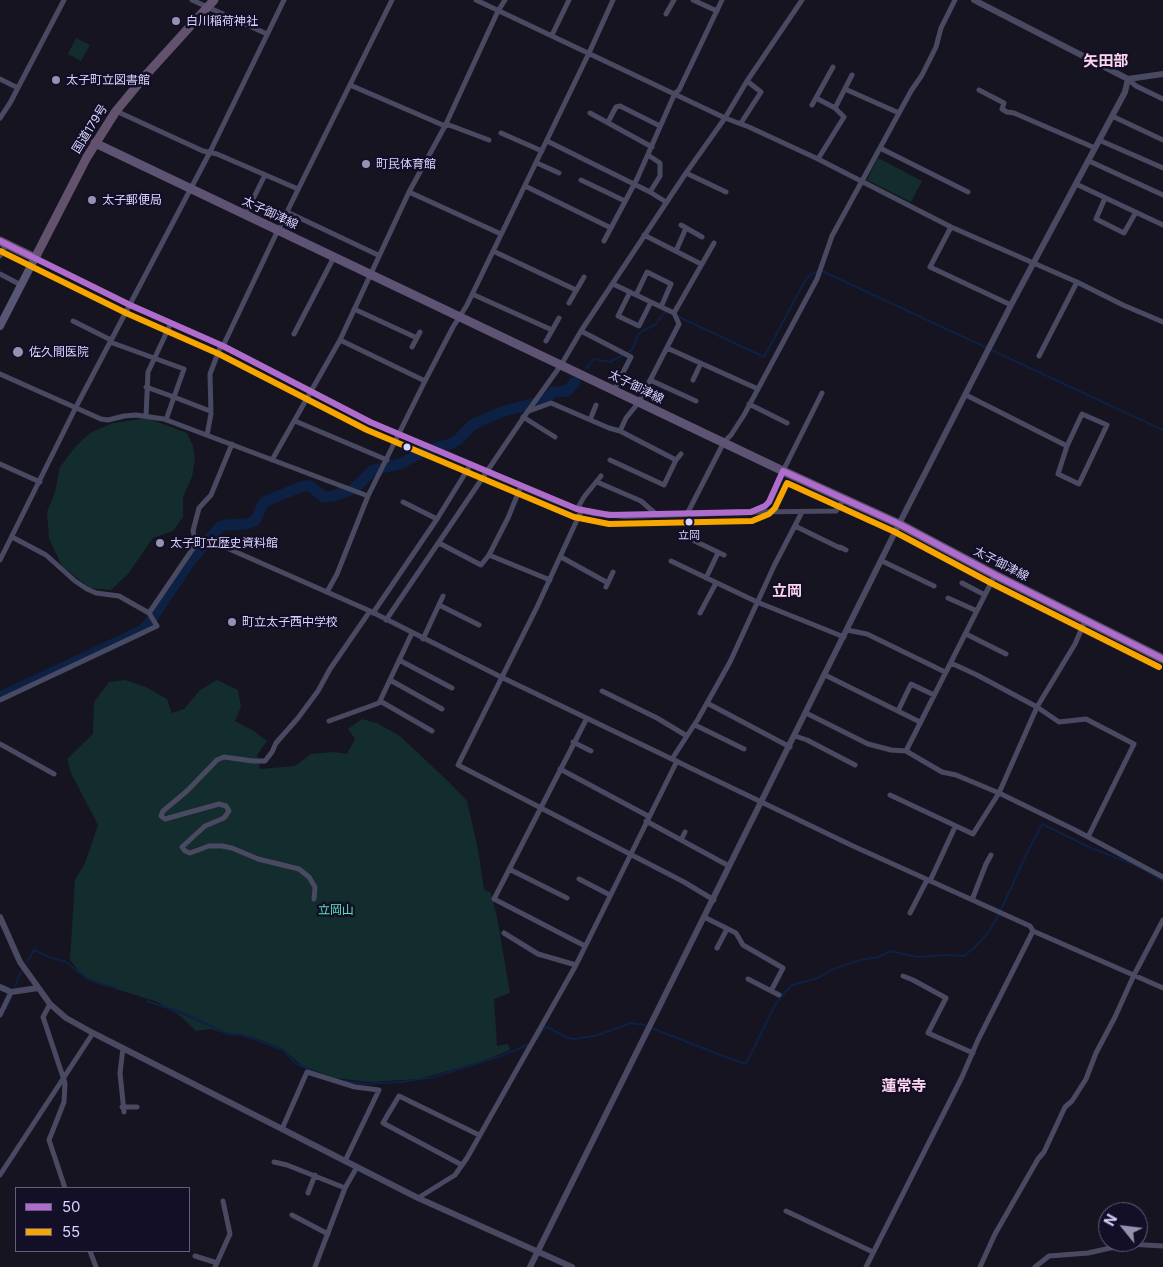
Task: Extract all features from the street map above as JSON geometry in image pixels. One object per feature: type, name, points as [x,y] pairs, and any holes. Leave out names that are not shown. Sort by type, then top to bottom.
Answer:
[{"type":"highway","name":"国道179号","points":[[34,258],[95,143],[116,110],[214,0]]},
{"type":"highway","points":[[3,242],[34,258]]},
{"type":"main road","name":"太子御津線","points":[[95,143],[784,472],[899,524],[995,575],[1163,659]]},
{"type":"main road","points":[[0,326],[34,258]]},
{"type":"street","points":[[0,118],[10,104],[64,0]]},
{"type":"street","points":[[192,0],[268,34]]},
{"type":"street","points":[[0,560],[76,407],[210,152],[284,0]]},
{"type":"street","points":[[207,435],[210,410],[210,374],[278,230],[392,0]]},
{"type":"street","points":[[476,0],[725,118],[742,123],[863,180],[952,227],[1163,322]]},
{"type":"street","points":[[272,460],[340,340],[408,192],[445,126],[498,11],[505,0]]},
{"type":"street","points":[[552,35],[559,17],[569,0]]},
{"type":"street","points":[[327,592],[337,574],[368,496],[425,381],[472,294],[590,53],[613,0]]},
{"type":"street","points":[[666,14],[674,0]]},
{"type":"street","points":[[693,0],[717,11]]},
{"type":"street","points":[[604,241],[634,184],[675,94],[679,90],[722,0]]},
{"type":"street","points":[[386,620],[561,365],[581,331],[666,202],[725,118],[747,81],[802,0]]},
{"type":"street","points":[[687,514],[724,442],[731,435],[758,389],[816,279],[832,236],[911,91],[922,75],[936,47],[941,28],[956,0]]},
{"type":"street","points":[[974,0],[1163,99]]},
{"type":"street","points":[[812,105],[833,67]]},
{"type":"street","points":[[1128,79],[1163,74]]},
{"type":"street","points":[[835,108],[852,75]]},
{"type":"street","points":[[0,79],[18,88]]},
{"type":"street","points":[[530,1267],[714,900],[729,866],[899,524],[1011,305],[1125,92],[1128,79]]},
{"type":"street","points":[[742,123],[761,92],[747,81]]},
{"type":"street","points":[[350,85],[445,126],[449,125],[489,140]]},
{"type":"street","points":[[845,89],[899,113]]},
{"type":"street","points":[[979,90],[1004,103],[1002,109],[1007,112],[1014,113],[1095,148]]},
{"type":"street","points":[[816,98],[835,108],[844,118],[818,159]]},
{"type":"street","points":[[608,122],[616,107],[620,106],[660,126]]},
{"type":"street","points":[[116,110],[203,152],[217,154],[298,190]]},
{"type":"street","points":[[590,113],[652,147]]},
{"type":"street","points":[[1112,116],[1163,140]]},
{"type":"street","points":[[501,133],[542,151]]},
{"type":"street","points":[[1100,140],[1163,168]]},
{"type":"street","points":[[547,141],[650,192],[666,202]]},
{"type":"street","points":[[880,148],[968,192]]},
{"type":"street","points":[[648,155],[660,163],[660,176],[650,192]]},
{"type":"street","points":[[1089,161],[1163,195]]},
{"type":"street","points":[[536,162],[558,172]]},
{"type":"street","points":[[686,173],[726,192]]},
{"type":"street","points":[[244,215],[265,175]]},
{"type":"street","points":[[581,180],[625,201]]},
{"type":"street","points":[[1076,184],[1163,225]]},
{"type":"street","points":[[525,186],[611,228]]},
{"type":"street","points":[[408,192],[501,234]]},
{"type":"street","points":[[1105,198],[1096,218],[1124,233],[1136,212]]},
{"type":"street","points":[[287,212],[378,255]]},
{"type":"street","points":[[676,251],[683,226],[702,237]]},
{"type":"street","points":[[952,227],[930,267],[1011,305]]},
{"type":"street","points":[[644,236],[701,264]]},
{"type":"street","points":[[0,256],[3,242]]},
{"type":"street","points":[[674,313],[714,243]]},
{"type":"street","points":[[493,251],[576,290]]},
{"type":"street","points":[[294,334],[334,257]]},
{"type":"street","points":[[34,258],[130,305],[222,346],[399,435],[580,509],[610,515],[836,511],[844,499]]},
{"type":"street","points":[[636,295],[647,272],[672,284],[661,307]]},
{"type":"street","points":[[0,274],[21,285]]},
{"type":"street","points":[[569,303],[584,277]]},
{"type":"street","points":[[1039,356],[1077,282]]},
{"type":"street","points":[[612,284],[674,313],[679,324],[639,402],[626,418],[620,431]]},
{"type":"street","points":[[630,292],[618,316],[639,326],[651,302]]},
{"type":"street","points":[[472,294],[552,330]]},
{"type":"street","points":[[354,309],[417,338]]},
{"type":"street","points":[[546,341],[559,318]]},
{"type":"street","points":[[73,321],[111,341],[184,369],[166,420]]},
{"type":"street","points":[[146,416],[148,372],[171,322]]},
{"type":"street","points":[[581,331],[631,356],[614,390]]},
{"type":"street","points":[[412,347],[420,332]]},
{"type":"street","points":[[340,340],[425,381]]},
{"type":"street","points":[[667,348],[758,389]]},
{"type":"street","points":[[701,363],[694,377],[702,378]]},
{"type":"street","points":[[0,374],[101,419],[146,416],[166,420],[368,496]]},
{"type":"street","points":[[650,380],[696,401]]},
{"type":"street","points":[[146,387],[210,410]]},
{"type":"street","points":[[751,512],[769,502],[822,393]]},
{"type":"street","points":[[966,395],[1067,446]]},
{"type":"street","points":[[528,411],[551,403],[620,431],[676,460]]},
{"type":"street","points":[[749,404],[787,423]]},
{"type":"street","points":[[590,420],[596,405]]},
{"type":"street","points":[[1082,414],[1107,425],[1079,484],[1058,474],[1067,446],[1082,414]]},
{"type":"street","points":[[523,418],[555,437]]},
{"type":"street","points":[[295,421],[387,460]]},
{"type":"street","points":[[196,544],[193,531],[199,508],[210,495],[232,444]]},
{"type":"street","points":[[610,460],[664,485],[681,454]]},
{"type":"street","points":[[0,464],[40,482]]},
{"type":"street","points":[[314,899],[315,888],[309,877],[299,869],[258,859],[232,848],[222,846],[209,846],[190,853],[185,851],[182,847],[205,826],[224,818],[229,811],[226,806],[219,804],[165,819],[162,816],[163,811],[187,791],[217,760],[224,757],[265,761],[276,743],[318,691],[330,669],[437,519],[471,464]]},
{"type":"street","points":[[601,476],[584,497],[550,580],[458,765],[684,882],[714,900]]},
{"type":"street","points":[[597,482],[641,501],[657,515]]},
{"type":"street","points":[[439,543],[481,565],[489,555],[521,486]]},
{"type":"street","points":[[403,502],[437,519]]},
{"type":"street","points":[[418,1198],[455,1175],[462,1165],[576,965],[674,760],[730,662],[757,602],[802,512]]},
{"type":"street","points":[[795,526],[823,543],[846,550]]},
{"type":"street","points":[[684,536],[721,554],[706,578]]},
{"type":"street","points":[[0,700],[157,626],[149,613],[119,596],[87,589],[75,581],[46,555],[12,537]]},
{"type":"street","points":[[149,613],[196,544],[211,541],[371,612],[501,677],[762,802],[928,881],[1030,926],[1033,931],[1163,988]]},
{"type":"street","points":[[489,555],[550,580]]},
{"type":"street","points":[[561,556],[607,585],[613,572]]},
{"type":"street","points":[[671,561],[757,602],[844,637]]},
{"type":"street","points":[[882,561],[934,586]]},
{"type":"street","points":[[906,751],[995,575]]},
{"type":"street","points":[[962,582],[986,595]]},
{"type":"street","points":[[700,613],[716,583]]},
{"type":"street","points":[[423,639],[443,596]]},
{"type":"street","points":[[948,598],[977,611]]},
{"type":"street","points":[[439,605],[479,624]]},
{"type":"street","points":[[890,795],[973,834],[999,794],[1036,708],[1075,644],[1086,620]]},
{"type":"street","points":[[847,630],[867,634],[945,672]]},
{"type":"street","points":[[329,721],[379,703],[412,633]]},
{"type":"street","points":[[966,634],[1006,654]]},
{"type":"street","points":[[399,660],[452,688]]},
{"type":"street","points":[[951,663],[977,675],[1059,722],[1086,719],[1134,744],[1088,837]]},
{"type":"street","points":[[825,674],[920,722]]},
{"type":"street","points":[[424,681],[427,675]]},
{"type":"street","points":[[390,680],[414,697],[438,709]]},
{"type":"street","points":[[898,711],[911,684],[934,695]]},
{"type":"street","points":[[602,691],[644,709],[665,726],[687,736]]},
{"type":"street","points":[[380,701],[405,719],[419,727],[432,731]]},
{"type":"street","points":[[707,703],[790,746]]},
{"type":"street","points":[[806,713],[868,744],[891,750],[906,751],[942,772],[956,775],[999,794],[1088,837],[1163,877]]},
{"type":"street","points":[[585,946],[494,899],[586,718]]},
{"type":"street","points":[[695,725],[731,740],[744,749]]},
{"type":"street","points":[[795,736],[807,740],[855,765]]},
{"type":"street","points":[[573,742],[591,751]]},
{"type":"street","points":[[0,744],[54,774]]},
{"type":"street","points":[[560,769],[647,819],[684,843],[729,866]]},
{"type":"street","points":[[910,913],[956,827]]},
{"type":"street","points":[[681,840],[686,832]]},
{"type":"street","points":[[972,900],[991,855]]},
{"type":"street","points":[[509,869],[567,898]]},
{"type":"street","points":[[579,879],[610,895]]},
{"type":"street","points":[[0,917],[20,962],[50,1004],[66,1018],[93,1034],[418,1198],[572,1267]]},
{"type":"street","points":[[704,917],[736,934],[743,945],[783,968],[770,991]]},
{"type":"street","points":[[980,1267],[995,1234],[1038,1159],[1044,1152],[1065,1107],[1072,1101],[1086,1079],[1096,1053],[1116,1017],[1134,975],[1163,920]]},
{"type":"street","points":[[717,948],[727,929]]},
{"type":"street","points":[[866,1267],[1033,931]]},
{"type":"street","points":[[504,933],[538,954],[576,965]]},
{"type":"street","points":[[903,976],[946,998],[928,1033],[973,1053]]},
{"type":"street","points":[[748,979],[779,995]]},
{"type":"street","points":[[0,986],[12,992],[38,988]]},
{"type":"street","points":[[0,1015],[12,992]]},
{"type":"street","points":[[50,1004],[43,1017],[64,1079],[64,1102],[50,1140],[50,1146],[65,1187]]},
{"type":"street","points":[[0,1175],[93,1034]]},
{"type":"street","points":[[123,1048],[120,1073],[123,1109],[137,1107]]},
{"type":"street","points":[[282,1129],[307,1072],[355,1087],[379,1090],[345,1161]]},
{"type":"street","points":[[462,1165],[384,1123],[387,1116],[399,1096],[479,1135]]},
{"type":"street","points":[[274,1162],[314,1175],[345,1188]]},
{"type":"street","points":[[315,1267],[345,1188],[357,1167]]},
{"type":"street","points":[[308,1193],[314,1175]]},
{"type":"street","points":[[195,1256],[216,1265],[230,1234],[222,1201]]},
{"type":"street","points":[[786,1212],[873,1252]]},
{"type":"street","points":[[292,1214],[328,1234]]},
{"type":"street","points":[[1035,1267],[1049,1256],[1088,1253],[1128,1244],[1163,1246]]},
{"type":"street","points":[[90,1252],[96,1267]]},
{"type":"green space","points":[[76,38],[90,45],[81,61],[68,54]]},
{"type":"green space","points":[[878,158],[922,181],[911,202],[867,180]]},
{"type":"green space","points":[[147,418],[187,433],[193,446],[195,459],[192,477],[183,497],[183,517],[173,531],[153,538],[128,574],[111,590],[90,588],[62,566],[49,539],[47,512],[55,492],[60,467],[75,447],[90,433],[113,423]]},
{"type":"green space","name":"立岡山","points":[[125,680],[146,687],[167,699],[172,713],[184,709],[200,690],[217,680],[238,690],[241,707],[235,721],[254,731],[267,741],[257,755],[260,769],[295,766],[311,754],[334,752],[347,754],[355,739],[348,729],[362,719],[377,723],[400,736],[450,783],[467,801],[478,849],[484,889],[491,893],[497,917],[510,993],[494,999],[497,1046],[508,1044],[510,1050],[483,1061],[420,1079],[369,1082],[335,1078],[304,1067],[281,1048],[252,1037],[223,1033],[211,1029],[196,1031],[179,1015],[158,1002],[103,985],[83,976],[70,960],[75,880],[85,863],[98,825],[71,773],[67,759],[93,734],[94,702],[109,682]]},
{"type":"waterway","points":[[822,271],[1163,430]]},
{"type":"waterway","points":[[677,316],[764,357],[806,279],[811,274],[817,272]]},
{"type":"waterway","points":[[627,353],[632,350],[638,335],[655,325],[666,311]]},
{"type":"waterway","points":[[587,368],[594,359],[610,362],[623,355]]},
{"type":"waterway","points":[[0,697],[141,631],[147,626],[189,563],[220,527],[255,521],[266,501],[303,486],[310,486],[324,497],[354,489],[373,470],[400,464],[424,451],[450,444],[458,440],[472,425],[501,412],[544,401],[553,392],[567,391],[575,382]]},
{"type":"waterway","points":[[536,1040],[545,1027],[568,1038],[575,1039],[598,1035],[631,1023],[644,1025],[746,1064],[775,1005],[792,985],[818,978],[831,970],[860,960],[879,957],[890,951],[917,957],[964,956],[988,933],[1042,824],[1091,848],[1135,865],[1163,881]]},
{"type":"waterway","points":[[27,962],[34,950],[66,962],[89,980],[116,988]]},
{"type":"waterway","points":[[15,986],[21,972]]},
{"type":"waterway","points":[[6,1009],[12,997]]},
{"type":"waterway","points":[[147,1001],[182,1013],[228,1034],[242,1035],[284,1050],[295,1063],[317,1073]]},
{"type":"waterway","points":[[343,1081],[365,1084],[401,1082],[434,1077],[501,1056],[530,1044]]},
{"type":"transit line","name":"50","points":[[0,241],[130,305],[223,346],[370,422],[577,509],[609,515],[751,512],[765,506],[769,502],[783,471],[899,524],[995,575],[1163,659]]},
{"type":"transit line","name":"55","points":[[0,251],[126,313],[219,354],[367,430],[574,517],[609,524],[752,521],[769,514],[775,508],[787,483],[895,532],[991,583],[1159,667]]},
{"type":"place","name":"白川稲荷神社","points":[[176,21]]},
{"type":"place","name":"太子町立図書館","points":[[56,80]]},
{"type":"place","name":"町民体育館","points":[[366,164]]},
{"type":"place","name":"太子郵便局","points":[[92,200]]},
{"type":"place","name":"佐久間医院","points":[[18,352]]},
{"type":"place","name":"立岡","points":[[689,522]]},
{"type":"place","name":"太子町立歴史資料館","points":[[160,543]]},
{"type":"place","name":"町立太子西中学校","points":[[232,622]]},
{"type":"district","name":"矢田部","points":[[1106,61]]},
{"type":"district","name":"立岡","points":[[787,591]]},
{"type":"district","name":"蓮常寺","points":[[904,1086]]}]
